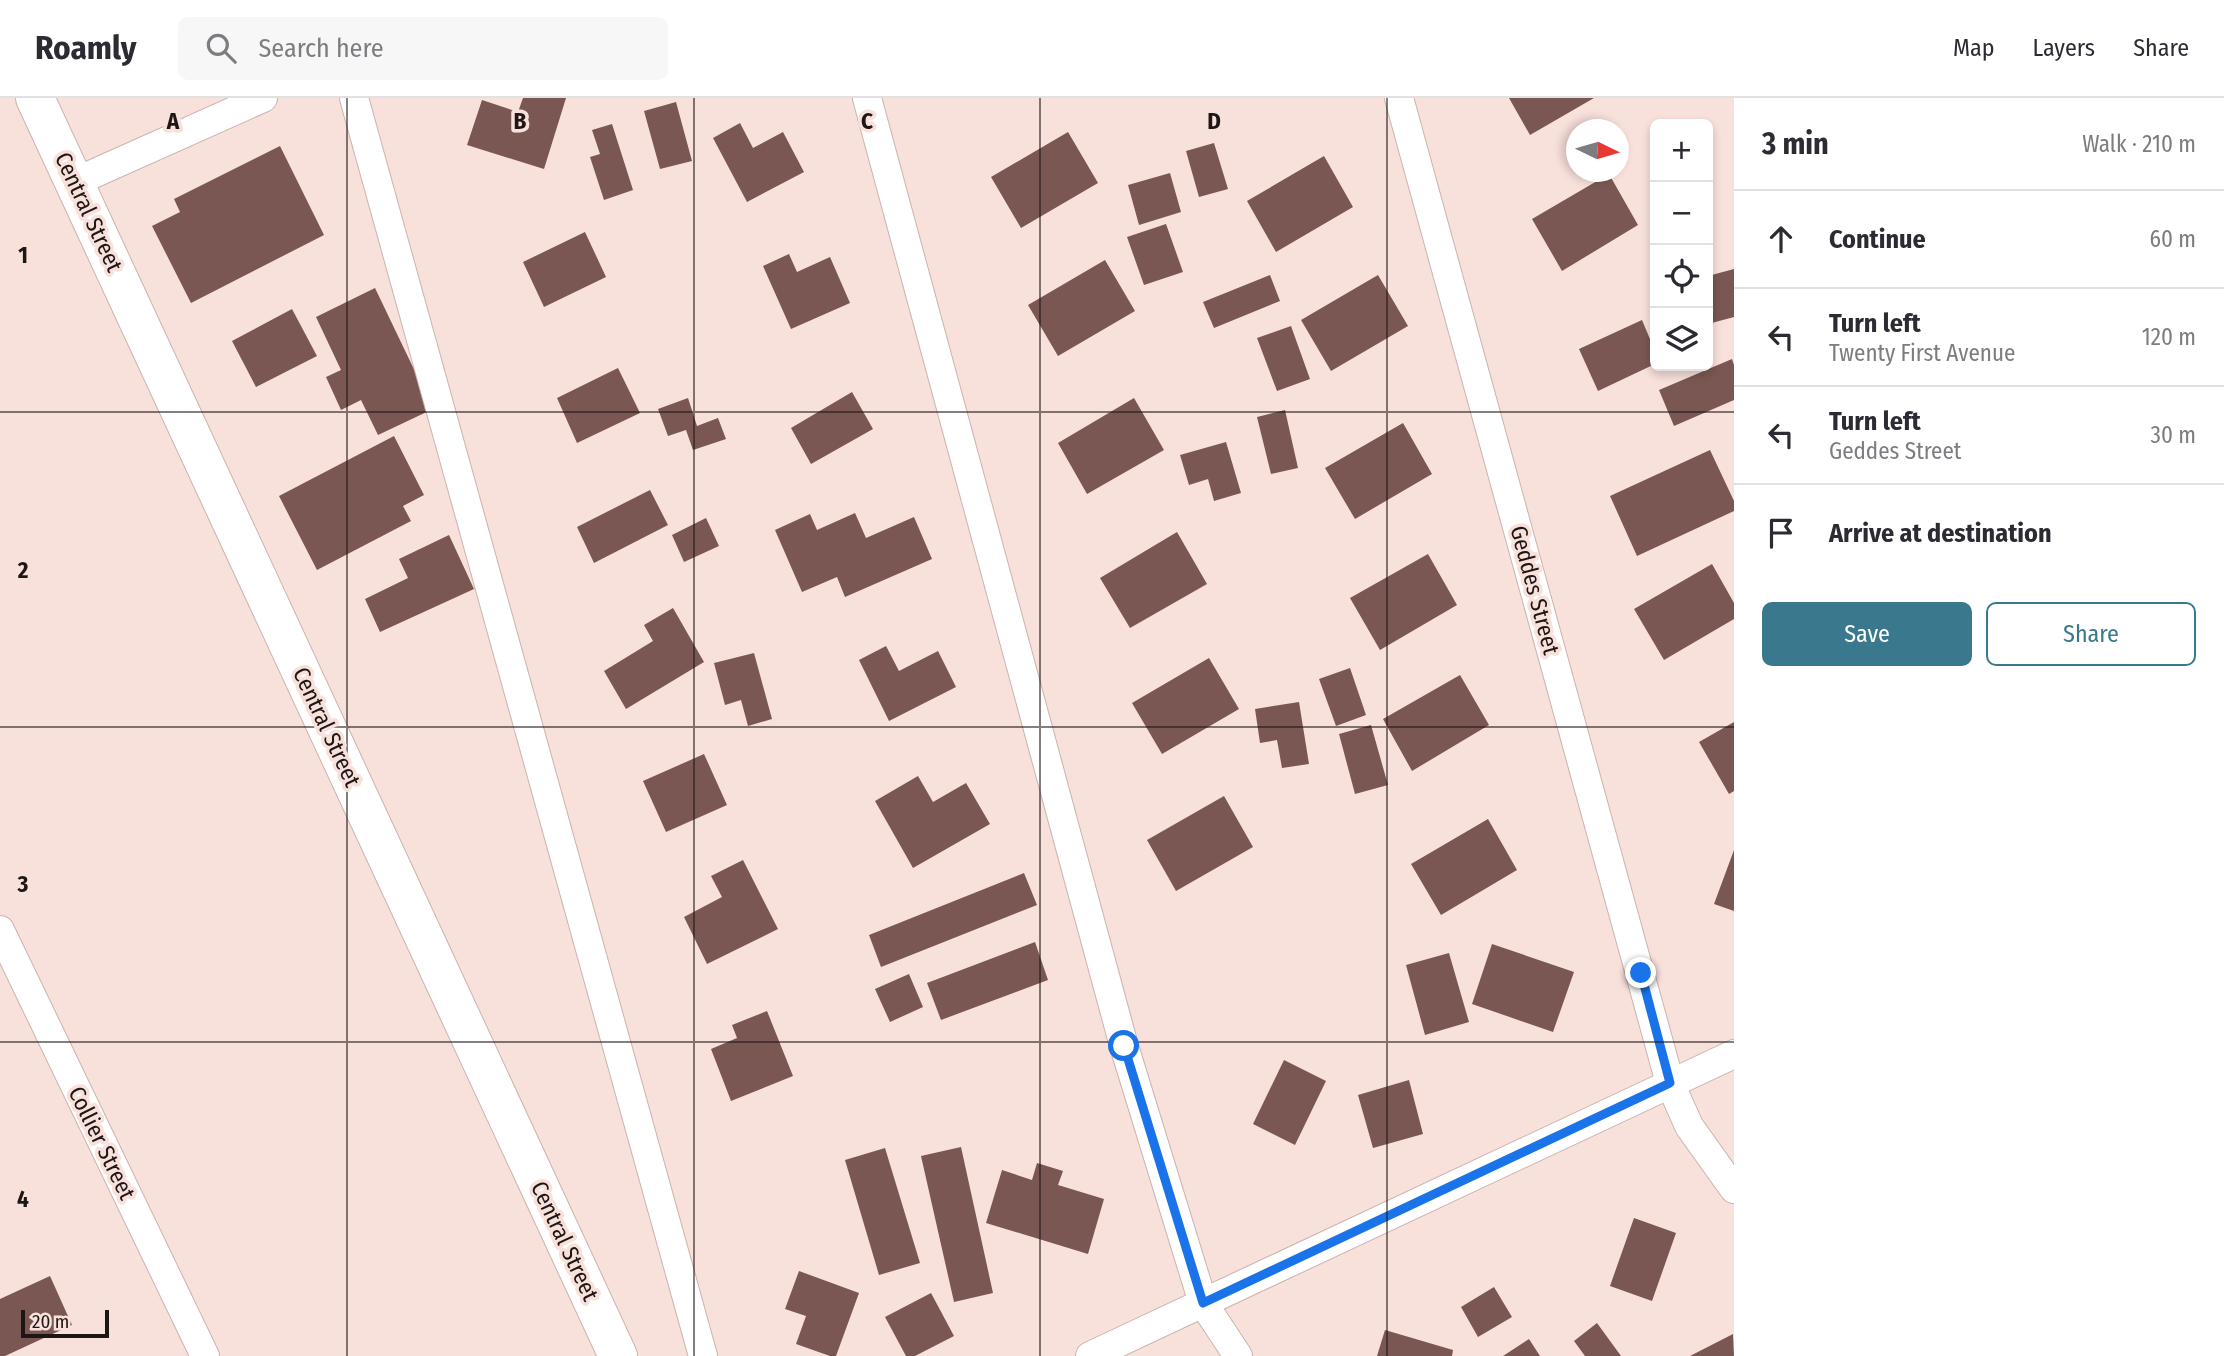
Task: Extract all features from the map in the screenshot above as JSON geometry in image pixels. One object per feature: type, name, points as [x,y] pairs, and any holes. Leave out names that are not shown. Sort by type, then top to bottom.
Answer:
[{"type":"main road","name":"Central Street","points":[[35,98],[618,1356]]},
{"type":"street","points":[[75,182],[263,98]]},
{"type":"street","points":[[354,98],[703,1356]]},
{"type":"street","points":[[867,98],[1124,1046],[1203,1303],[1238,1356]]},
{"type":"street","name":"Geddes Street","points":[[1399,98],[1670,1083],[1689,1125],[1734,1189]]},
{"type":"street","name":"Collier Street","points":[[0,930],[205,1356]]},
{"type":"street","points":[[1090,1356],[1734,1054]]},
{"type":"building","points":[[523,98],[566,98],[544,169],[467,145],[482,100],[518,112]]},
{"type":"building","points":[[1509,98],[1594,98],[1530,135]]},
{"type":"building","points":[[676,102],[692,161],[660,169],[644,111]]},
{"type":"building","points":[[740,123],[753,148],[783,132],[804,172],[747,202],[713,138]]},
{"type":"building","points":[[612,124],[633,190],[604,200],[590,157],[600,154],[592,130]]},
{"type":"building","points":[[1068,132],[1098,183],[1021,228],[991,177]]},
{"type":"building","points":[[1214,143],[1228,189],[1199,197],[1186,151]]},
{"type":"building","points":[[280,146],[324,235],[191,303],[152,226],[180,212],[174,199]]},
{"type":"building","points":[[1324,156],[1353,207],[1276,252],[1247,201]]},
{"type":"building","points":[[1170,173],[1181,212],[1139,225],[1128,185]]},
{"type":"building","points":[[1595,182],[1614,182],[1638,225],[1562,271],[1532,219]]},
{"type":"building","points":[[1166,224],[1183,272],[1144,285],[1127,237]]},
{"type":"building","points":[[585,232],[606,277],[544,307],[523,262]]},
{"type":"building","points":[[789,254],[797,272],[830,257],[850,303],[791,329],[763,266]]},
{"type":"building","points":[[1105,260],[1135,311],[1058,356],[1028,305]]},
{"type":"building","points":[[1734,269],[1734,317],[1713,323],[1713,308],[1713,275]]},
{"type":"building","points":[[1270,275],[1280,301],[1214,328],[1203,302]]},
{"type":"building","points":[[1378,275],[1408,326],[1331,371],[1301,320]]},
{"type":"building","points":[[375,288],[433,409],[378,435],[361,400],[341,410],[326,377],[341,370],[316,317]]},
{"type":"building","points":[[292,309],[317,356],[256,387],[232,341]]},
{"type":"building","points":[[1642,320],[1650,339],[1650,366],[1598,391],[1579,349]]},
{"type":"building","points":[[1291,326],[1310,379],[1277,391],[1257,338]]},
{"type":"building","points":[[1732,359],[1734,400],[1674,426],[1659,390],[1704,371],[1713,371],[1713,367]]},
{"type":"building","points":[[618,368],[640,413],[577,443],[557,398]]},
{"type":"building","points":[[852,392],[873,429],[811,464],[791,428]]},
{"type":"building","points":[[688,398],[697,426],[718,418],[726,439],[693,450],[686,430],[668,436],[658,409]]},
{"type":"building","points":[[1134,398],[1164,450],[1087,494],[1058,443]]},
{"type":"building","points":[[1285,410],[1298,468],[1271,474],[1257,417]]},
{"type":"building","points":[[1403,423],[1432,474],[1355,519],[1325,468]]},
{"type":"building","points":[[394,436],[424,495],[403,506],[411,521],[317,570],[279,496]]},
{"type":"building","points":[[1226,442],[1241,493],[1214,501],[1208,479],[1189,485],[1180,455]]},
{"type":"building","points":[[1710,450],[1734,501],[1734,511],[1637,556],[1610,496]]},
{"type":"building","points":[[650,490],[668,525],[594,563],[577,527]]},
{"type":"building","points":[[855,513],[866,538],[914,517],[932,559],[845,597],[837,577],[802,592],[775,530],[810,514],[817,530]]},
{"type":"building","points":[[706,518],[719,546],[684,562],[672,535]]},
{"type":"building","points":[[1177,532],[1207,584],[1130,628],[1100,578]]},
{"type":"building","points":[[449,535],[474,589],[380,632],[365,599],[408,578],[399,559]]},
{"type":"building","points":[[1428,554],[1457,605],[1380,650],[1350,598]]},
{"type":"building","points":[[1712,564],[1734,603],[1734,619],[1664,660],[1634,609]]},
{"type":"building","points":[[673,608],[704,662],[626,709],[604,671],[653,641],[644,625]]},
{"type":"building","points":[[886,646],[899,671],[938,651],[956,687],[889,721],[859,660]]},
{"type":"building","points":[[754,653],[772,719],[748,726],[741,700],[725,705],[714,663]]},
{"type":"building","points":[[1209,658],[1239,709],[1162,754],[1132,703]]},
{"type":"building","points":[[1350,668],[1366,715],[1336,726],[1319,679]]},
{"type":"building","points":[[1460,675],[1489,725],[1412,771],[1383,719]]},
{"type":"building","points":[[1299,702],[1309,764],[1282,768],[1277,740],[1260,743],[1255,709]]},
{"type":"building","points":[[1734,722],[1734,791],[1729,794],[1699,742]]},
{"type":"building","points":[[1371,725],[1388,785],[1355,794],[1339,734]]},
{"type":"building","points":[[704,754],[727,805],[666,832],[643,781]]},
{"type":"building","points":[[918,776],[933,802],[966,783],[990,824],[913,868],[875,801]]},
{"type":"building","points":[[1224,796],[1253,847],[1176,891],[1147,840]]},
{"type":"building","points":[[1488,819],[1517,870],[1441,915],[1411,864]]},
{"type":"building","points":[[1734,850],[1734,911],[1714,904]]},
{"type":"building","points":[[743,860],[778,929],[707,964],[684,917],[722,897],[711,876]]},
{"type":"building","points":[[1024,873],[1037,905],[881,967],[869,935]]},
{"type":"building","points":[[1035,942],[1048,980],[941,1020],[927,983]]},
{"type":"building","points":[[1492,944],[1574,972],[1553,1032],[1472,1004]]},
{"type":"building","points":[[1449,953],[1469,1022],[1425,1035],[1406,965]]},
{"type":"building","points":[[909,974],[923,1007],[890,1022],[875,989]]},
{"type":"building","points":[[767,1011],[793,1076],[731,1101],[711,1049],[737,1038],[732,1025]]},
{"type":"building","points":[[1284,1060],[1326,1081],[1295,1145],[1253,1124]]},
{"type":"building","points":[[1409,1080],[1423,1134],[1373,1148],[1358,1095]]},
{"type":"building","points":[[961,1147],[993,1293],[954,1302],[921,1156]]},
{"type":"building","points":[[885,1148],[920,1263],[879,1275],[845,1160]]},
{"type":"building","points":[[1037,1163],[1063,1171],[1058,1185],[1104,1199],[1088,1254],[986,1223],[1002,1170],[1032,1180]]},
{"type":"building","points":[[1634,1218],[1676,1233],[1652,1301],[1610,1286]]},
{"type":"building","points":[[799,1271],[859,1293],[836,1356],[796,1344],[806,1316],[785,1309]]},
{"type":"building","points":[[50,1276],[72,1325],[0,1356],[0,1299]]},
{"type":"building","points":[[1494,1287],[1512,1317],[1478,1337],[1461,1307]]},
{"type":"building","points":[[931,1293],[954,1336],[915,1356],[906,1356],[885,1317]]},
{"type":"building","points":[[1597,1323],[1621,1356],[1585,1356],[1574,1341]]},
{"type":"building","points":[[1385,1330],[1453,1350],[1452,1356],[1377,1356]]},
{"type":"building","points":[[1733,1334],[1734,1356],[1690,1356]]},
{"type":"building","points":[[1529,1339],[1540,1356],[1503,1356]]},
{"type":"route","points":[[1124,1046],[1203,1303],[1670,1083],[1641,973]]}]
